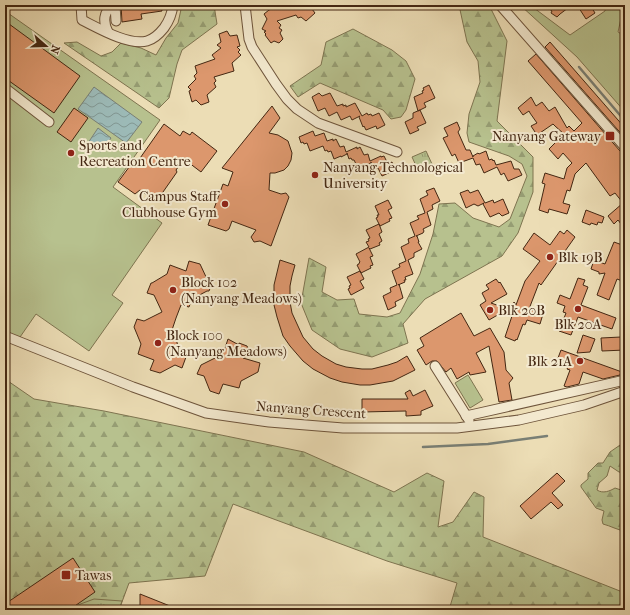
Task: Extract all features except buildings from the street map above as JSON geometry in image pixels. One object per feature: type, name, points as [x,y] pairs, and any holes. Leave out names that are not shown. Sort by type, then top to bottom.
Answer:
[{"type":"street","points":[[81,5],[82,20],[130,40],[147,41],[157,36],[162,30],[171,16],[173,5]]},
{"type":"street","points":[[108,32],[105,26],[106,12],[114,5]]},
{"type":"street","points":[[114,5],[116,21]]},
{"type":"street","points":[[245,5],[249,38],[252,47],[276,84],[287,99],[297,109],[318,123],[397,152]]},
{"type":"street","points":[[500,5],[625,147]]},
{"type":"street","points":[[5,88],[49,122]]},
{"type":"street","name":"Nanyang Crescent","points":[[5,336],[132,387],[206,413],[269,422],[343,428],[473,427],[519,420],[584,404],[625,391]]},
{"type":"street","points":[[435,366],[473,427]]},
{"type":"street","points":[[466,416],[625,380]]},
{"type":"green space","points":[[182,5],[214,5],[217,24],[182,50],[169,98],[159,108],[64,43],[77,42],[101,56],[112,52],[121,43],[141,48],[156,55],[166,38],[178,23]]},
{"type":"green space","points":[[459,5],[487,5],[490,7],[507,41],[497,121],[533,157],[533,192],[518,233],[502,256],[425,299],[403,324],[408,343],[372,357],[340,349],[312,330],[301,303],[309,258],[326,267],[322,292],[337,300],[354,299],[359,314],[387,317],[400,313],[420,274],[433,234],[439,204],[455,203],[473,218],[499,227],[510,219],[527,176],[522,164],[509,156],[469,142],[467,133],[469,114],[480,82],[478,61],[467,42]]},
{"type":"green space","points":[[520,5],[530,5],[570,35],[605,11],[606,5],[624,5],[618,32],[625,36],[625,57],[623,62],[625,63],[625,112],[577,57]]},
{"type":"green space","name":"Sports and Recreation Centre","points":[[5,11],[160,120],[113,187],[162,223],[112,295],[123,303],[89,351],[36,314],[18,340],[5,335]]},
{"type":"green space","points":[[353,29],[392,50],[406,61],[415,79],[406,110],[401,117],[391,119],[383,110],[320,83],[298,97],[290,86],[321,65],[326,42]]},
{"type":"green space","points":[[426,151],[432,164],[418,170],[412,157]]},
{"type":"green space","points":[[468,375],[483,400],[470,408],[455,383]]},
{"type":"green space","points":[[5,379],[34,399],[104,411],[304,452],[394,492],[427,473],[444,481],[438,527],[453,522],[474,492],[484,497],[483,537],[625,593],[625,610],[449,610],[457,583],[387,561],[233,504],[205,576],[129,583],[119,610],[5,610]]},
{"type":"green space","points":[[623,443],[625,444],[625,473],[619,472],[610,466],[607,476],[599,483],[597,490],[604,492],[615,488],[621,490],[625,495],[625,531],[603,524],[602,520],[604,511],[596,508],[581,487],[581,485],[588,479],[588,473],[598,463],[603,463],[610,452]]},
{"type":"green space","points":[[94,599],[122,601],[119,610],[67,609]]},
{"type":"water","points":[[94,87],[142,122],[126,143],[78,109]]},
{"type":"water","points":[[98,128],[111,138],[101,152],[88,143]]},
{"type":"waterway","points":[[579,67],[625,121]]},
{"type":"waterway","points":[[423,447],[488,444],[547,436]]},
{"type":"place","name":"Nanyang Gateway","points":[[610,136]]},
{"type":"place","name":"Sports and Recreation Centre","points":[[71,153]]},
{"type":"place","name":"Nanyang Technological University","points":[[315,175]]},
{"type":"place","name":"Campus Staff Clubhouse Gym","points":[[225,204]]},
{"type":"place","name":"Blk 19B","points":[[550,257]]},
{"type":"place","name":"Block 102 (Nanyang Meadows)","points":[[173,290]]},
{"type":"place","name":"Blk 20A","points":[[578,309]]},
{"type":"place","name":"Blk 20B","points":[[490,310]]},
{"type":"place","name":"Block 100 (Nanyang Meadows)","points":[[158,343]]},
{"type":"place","name":"Blk 21A","points":[[580,361]]},
{"type":"place","name":"Tawas","points":[[66,575]]}]
